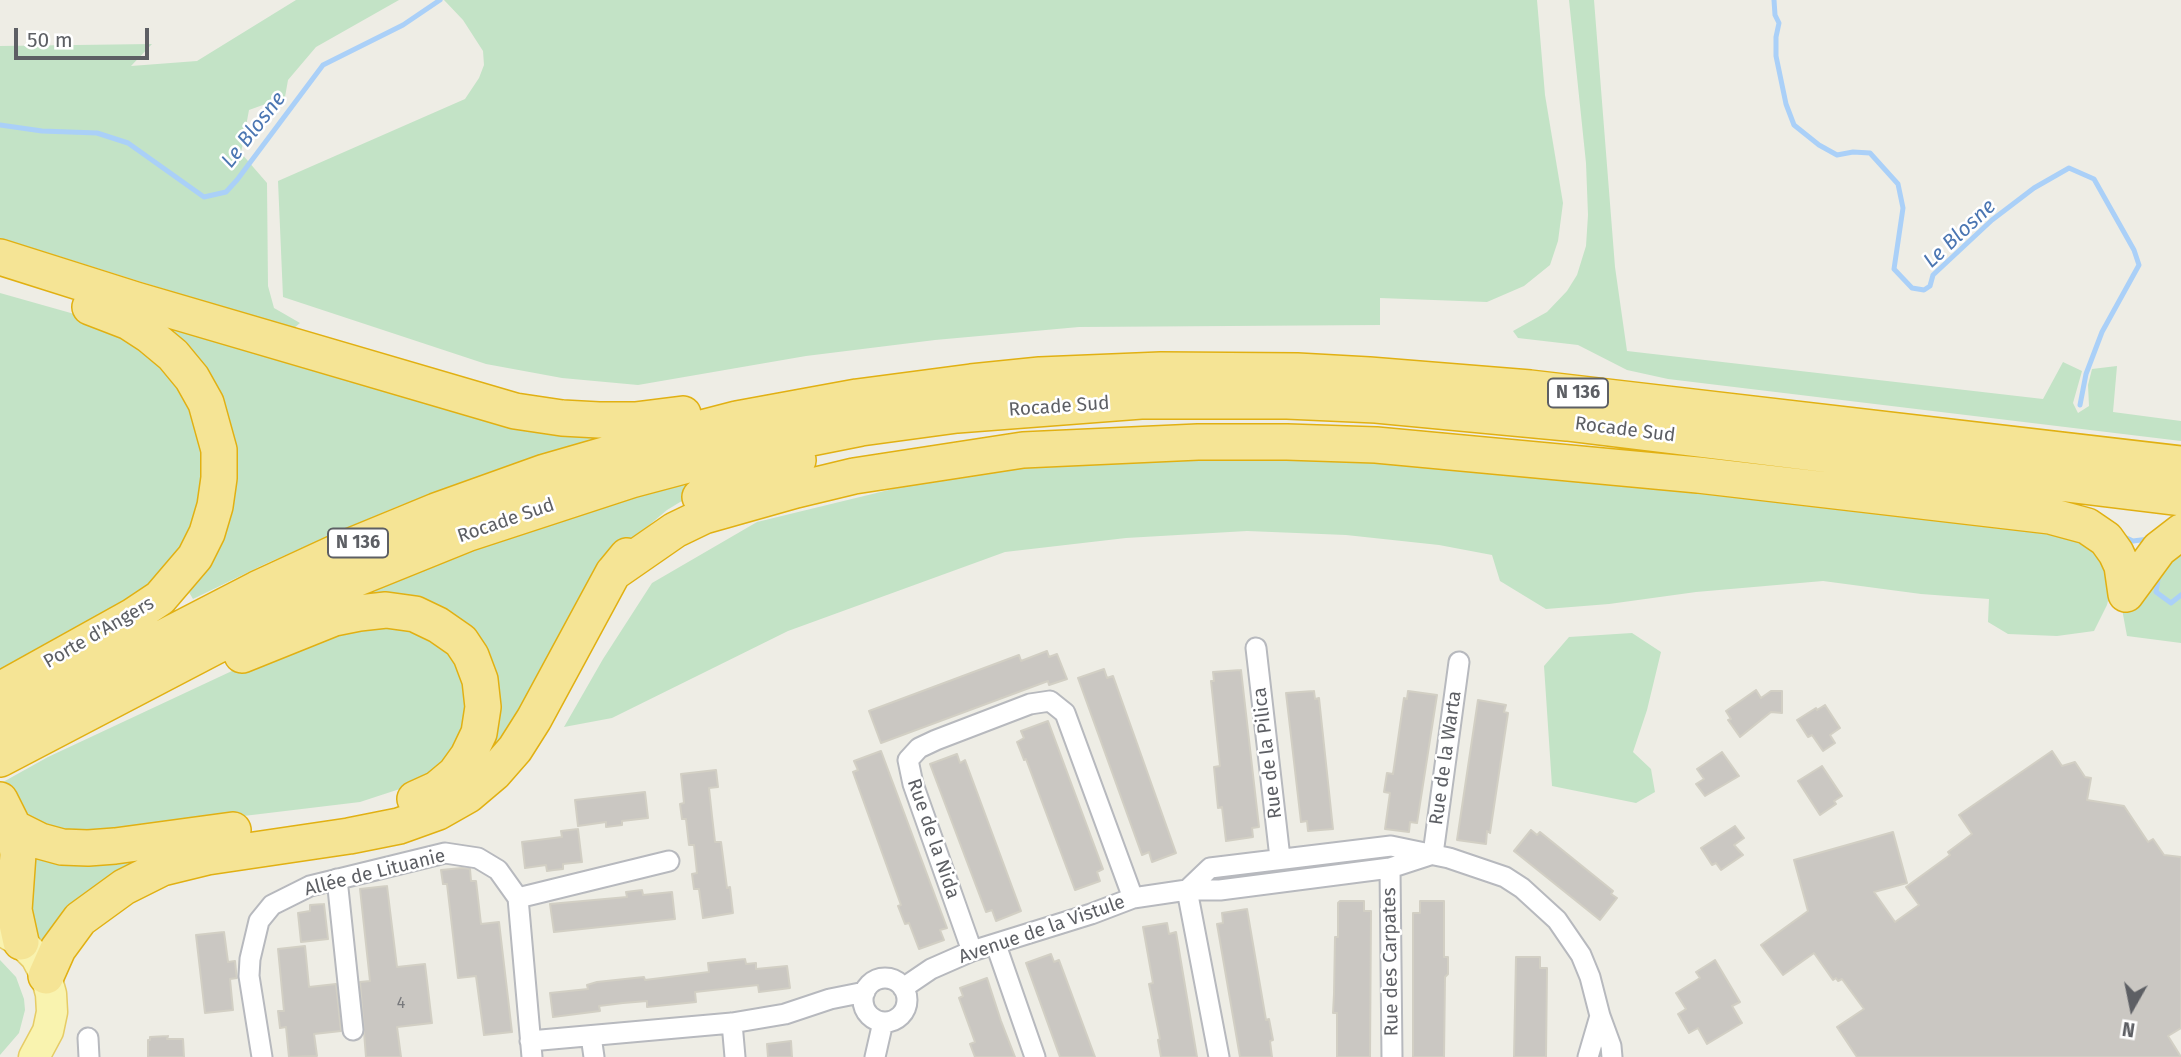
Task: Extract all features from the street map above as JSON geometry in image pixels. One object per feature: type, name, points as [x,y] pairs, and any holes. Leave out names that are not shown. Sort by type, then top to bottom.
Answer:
[{"type":"highway","points":[[0,257],[136,300],[515,411],[599,420],[645,419],[703,411],[737,419]]},
{"type":"highway","name":"Porte d'Angers","points":[[0,278],[129,322],[173,355],[192,378],[206,404],[216,438],[219,468],[215,506],[207,533],[195,557],[160,597],[133,617],[0,690]]},
{"type":"highway","name":"Rocade Sud","points":[[0,722],[257,589],[346,548],[436,510],[545,472],[737,419],[857,397],[1041,375],[1161,370],[1297,371],[1530,388],[2181,464]]},
{"type":"highway","name":"Rocade Sud","points":[[0,760],[157,676],[333,588],[469,533],[631,480],[738,453],[849,430],[957,415],[1141,401],[1287,401],[1376,405],[1567,423],[2181,498]]},
{"type":"highway","points":[[46,976],[58,949],[80,919],[124,887],[162,868],[207,857],[399,827],[438,812],[468,795],[494,773],[515,749],[534,719],[612,573],[651,533],[679,511],[708,492],[767,470],[804,458],[928,433],[957,415]]},
{"type":"highway","points":[[612,573],[675,530],[704,516],[853,476],[1023,450],[1198,442],[1376,445],[1698,475],[2050,516],[2087,526],[2106,539],[2122,566],[2126,594],[2159,549],[2181,532]]},
{"type":"highway","points":[[8,816],[51,844],[88,848],[376,811],[421,797],[437,789],[455,774],[468,756],[482,720],[480,680],[471,656],[461,641],[438,625],[415,614],[386,610],[359,612],[334,618],[206,670],[157,676]]},
{"type":"highway","points":[[8,816],[18,854],[11,936]]},
{"type":"main road","points":[[11,936],[36,957],[46,976],[51,994],[52,1012],[48,1031],[38,1054]]},
{"type":"street","name":"Rue de la Pilica","points":[[1256,648],[1280,858]]},
{"type":"street","name":"Rue de la Warta","points":[[1433,854],[1459,662]]},
{"type":"street","name":"Rue de la Nida","points":[[972,951],[913,784],[908,760],[919,748],[936,740],[1030,704],[1050,701],[1065,713],[1133,898]]},
{"type":"street","points":[[1219,1057],[1187,890],[1210,868],[1391,846],[1433,854],[1505,877],[1539,902],[1570,936],[1581,956],[1590,976],[1612,1057]]},
{"type":"street","name":"Allée de Lituanie","points":[[262,1057],[249,976],[253,941],[260,921],[272,905],[310,886],[445,853],[478,858],[498,870],[518,898]]},
{"type":"street","name":"Avenue de la Vistule","points":[[903,988],[931,969],[972,951],[1133,898],[1187,890],[1220,890],[1390,868],[1433,854]]},
{"type":"street","points":[[669,861],[518,898],[531,1049],[591,1036],[732,1023],[785,1014],[830,999],[865,992]]},
{"type":"street","name":"Rue des Carpates","points":[[1390,868],[1392,1057]]},
{"type":"street","points":[[337,879],[353,1030]]},
{"type":"street","points":[[996,945],[1035,1057]]},
{"type":"street","points":[[881,979],[895,981],[903,988],[907,997],[905,1010],[897,1019],[883,1023],[866,1012],[865,992],[869,986],[881,979]]},
{"type":"street","points":[[1588,1057],[1600,1016]]},
{"type":"street","points":[[732,1023],[735,1057]]},
{"type":"street","points":[[875,1057],[883,1023]]},
{"type":"street","points":[[591,1036],[594,1057]]},
{"type":"green space","points":[[296,0],[399,0],[316,47],[288,80],[285,97],[249,110],[241,153],[267,183],[268,286],[274,308],[300,323],[293,329],[0,238],[0,46],[152,44],[131,66],[197,61]]},
{"type":"green space","points":[[444,0],[1537,0],[1545,95],[1563,203],[1558,241],[1550,265],[1524,286],[1487,302],[1380,298],[1380,325],[1079,327],[935,340],[806,356],[638,385],[562,378],[486,364],[283,297],[278,181],[465,99],[479,78],[484,65],[483,51],[463,20]]},
{"type":"green space","points":[[1569,0],[1594,0],[1615,267],[1627,351],[2043,399],[2063,362],[2082,371],[2073,403],[2078,413],[2089,406],[2088,385],[2092,369],[2117,366],[2113,412],[2181,421],[2181,441],[1668,379],[1627,370],[1578,345],[1518,338],[1513,331],[1547,312],[1567,291],[1577,275],[1586,246],[1586,163]]},
{"type":"green space","points":[[0,293],[92,319],[168,366],[200,428],[205,481],[193,530],[162,574],[122,603],[0,672]]},
{"type":"green space","points":[[162,319],[602,437],[498,469],[396,507],[265,564],[193,599],[187,589],[233,442],[229,416],[205,365]]},
{"type":"green space","points":[[1276,459],[1433,464],[2071,533],[2105,556],[2113,579],[2107,605],[2094,631],[2057,636],[2008,634],[1988,622],[1989,599],[1921,594],[1823,581],[1546,609],[1500,581],[1492,555],[1439,545],[1346,535],[1247,531],[1126,538],[1005,552],[788,631],[612,718],[564,727],[603,659],[652,583],[757,522],[934,479],[1080,461]]},
{"type":"green space","points":[[701,479],[700,490],[667,510],[641,532],[489,764],[478,655],[340,603],[455,557],[575,514]]},
{"type":"green space","points":[[2181,547],[2181,643],[2127,636],[2122,609]]},
{"type":"green space","points":[[376,618],[433,635],[465,672],[468,723],[448,761],[415,784],[360,802],[69,837],[22,815],[3,782],[48,757],[264,656]]},
{"type":"green space","points":[[1632,633],[1661,652],[1647,710],[1633,752],[1651,769],[1655,792],[1636,803],[1552,786],[1544,666],[1569,637]]},
{"type":"green space","points":[[33,845],[174,850],[47,953],[28,920]]},
{"type":"green space","points":[[0,960],[16,977],[25,1010],[19,1033],[0,1055]]},
{"type":"building","points":[[1047,651],[1049,657],[1057,654],[1067,679],[1049,685],[1048,681],[881,743],[869,711],[1019,655],[1021,661]]},
{"type":"building","points":[[1104,669],[1107,678],[1113,676],[1176,853],[1152,862],[1149,852],[1142,855],[1078,678]]},
{"type":"building","points":[[1241,670],[1259,827],[1252,828],[1253,837],[1226,841],[1222,807],[1218,808],[1214,767],[1220,766],[1211,681],[1214,681],[1213,672]]},
{"type":"building","points":[[1756,690],[1761,698],[1771,691],[1782,691],[1782,713],[1771,712],[1740,737],[1728,720],[1731,719],[1726,711]]},
{"type":"building","points":[[1314,691],[1315,699],[1319,698],[1333,829],[1308,831],[1307,821],[1301,822],[1286,693]]},
{"type":"building","points":[[1408,691],[1437,695],[1417,823],[1410,822],[1409,832],[1385,829],[1390,793],[1384,792],[1387,773],[1393,774],[1404,698],[1407,699]]},
{"type":"building","points":[[1478,700],[1506,705],[1504,712],[1508,713],[1490,833],[1487,831],[1486,844],[1457,840]]},
{"type":"building","points":[[1825,705],[1840,728],[1830,735],[1835,743],[1823,751],[1812,735],[1808,737],[1797,720]]},
{"type":"building","points":[[1048,721],[1103,869],[1097,872],[1100,881],[1075,890],[1026,759],[1024,760],[1017,742],[1024,738],[1021,731]]},
{"type":"building","points":[[881,751],[947,928],[940,930],[944,940],[919,949],[909,923],[905,924],[898,906],[901,905],[853,772],[858,770],[854,761]]},
{"type":"building","points":[[2052,751],[2062,766],[2075,762],[2085,777],[2091,778],[2087,800],[2124,806],[2148,842],[2153,839],[2164,855],[2181,857],[2181,1028],[2168,1036],[2181,1057],[1857,1057],[1837,1027],[1864,1009],[1842,979],[1833,980],[1814,953],[1783,975],[1761,945],[1808,911],[1794,860],[1893,832],[1907,883],[1874,892],[1895,922],[1919,905],[1906,887],[1950,855],[1948,852],[1972,834],[1959,815]]},
{"type":"building","points":[[1722,752],[1739,776],[1705,796],[1696,784],[1704,779],[1697,769]]},
{"type":"building","points":[[957,754],[960,763],[965,760],[1021,911],[996,921],[992,910],[986,912],[930,764]]},
{"type":"building","points":[[1822,766],[1842,796],[1834,801],[1836,804],[1820,815],[1798,781]]},
{"type":"building","points":[[716,770],[718,787],[709,788],[715,842],[721,842],[733,913],[703,918],[699,889],[694,889],[692,874],[697,873],[694,845],[689,845],[686,819],[682,819],[680,804],[684,803],[681,774]]},
{"type":"building","points":[[645,792],[648,818],[622,821],[622,825],[606,827],[606,822],[578,826],[575,800]]},
{"type":"building","points":[[1735,826],[1744,838],[1734,845],[1743,855],[1721,870],[1716,863],[1712,865],[1701,848]]},
{"type":"building","points":[[578,829],[582,862],[563,864],[563,869],[547,871],[546,865],[525,868],[522,842],[562,837],[561,831]]},
{"type":"building","points":[[1531,830],[1537,835],[1540,832],[1613,891],[1611,894],[1617,898],[1600,920],[1514,851]]},
{"type":"building","points":[[470,869],[471,881],[476,881],[481,924],[499,922],[512,1032],[484,1035],[476,976],[458,978],[447,884],[443,884],[441,870]]},
{"type":"building","points":[[387,886],[397,967],[425,964],[432,1023],[397,1027],[401,1057],[366,1057],[360,982],[370,981],[360,889]]},
{"type":"building","points":[[642,890],[643,895],[672,892],[675,919],[554,932],[550,904],[627,897],[626,892]]},
{"type":"building","points":[[1340,901],[1364,901],[1364,911],[1371,911],[1370,1057],[1337,1057],[1337,1013],[1333,1013],[1335,937],[1338,937]]},
{"type":"building","points":[[1420,901],[1444,901],[1444,957],[1448,957],[1448,974],[1445,977],[1444,1057],[1413,1057],[1413,913],[1420,913]]},
{"type":"building","points":[[324,904],[328,939],[301,942],[298,913],[310,911],[310,905]]},
{"type":"building","points":[[1247,909],[1266,1020],[1269,1019],[1273,1040],[1270,1041],[1272,1057],[1240,1057],[1217,924],[1223,923],[1222,913]]},
{"type":"building","points":[[1167,923],[1169,934],[1176,932],[1197,1057],[1161,1057],[1149,984],[1153,983],[1143,927]]},
{"type":"building","points":[[224,932],[228,962],[235,961],[237,978],[230,979],[233,1010],[205,1013],[196,935]]},
{"type":"building","points":[[305,946],[309,987],[336,984],[341,1031],[314,1034],[317,1056],[289,1057],[286,1027],[280,1028],[278,1011],[284,1011],[278,949]]},
{"type":"building","points":[[1051,954],[1054,962],[1059,960],[1095,1057],[1060,1057],[1026,963]]},
{"type":"building","points":[[1516,957],[1540,957],[1540,968],[1547,968],[1546,1057],[1514,1057]]},
{"type":"building","points":[[745,959],[746,964],[756,963],[756,969],[787,966],[790,988],[759,992],[758,985],[695,992],[696,1002],[647,1007],[647,1001],[623,1003],[599,1006],[600,1011],[553,1017],[550,993],[588,989],[587,985],[597,982],[644,977],[645,980],[709,972],[708,963]]},
{"type":"building","points":[[1715,960],[1740,1002],[1732,1006],[1742,1023],[1707,1044],[1698,1028],[1689,1033],[1678,1014],[1686,1009],[1676,993],[1700,978],[1696,972]]},
{"type":"building","points":[[987,978],[1015,1057],[975,1057],[970,1044],[975,1042],[959,998],[963,996],[960,988]]},
{"type":"building","points":[[168,1036],[167,1039],[183,1039],[184,1057],[148,1057],[150,1037]]},
{"type":"building","points":[[791,1041],[792,1057],[768,1057],[767,1044]]},
{"type":"waterway","name":"Le Blosne","points":[[0,125],[42,131],[97,133],[128,143],[204,197],[226,192],[323,65],[403,25],[440,0]]},
{"type":"waterway","name":"Le Blosne","points":[[1774,0],[1775,15],[1779,23],[1776,56],[1786,104],[1794,125],[1837,155],[1870,153],[1898,184],[1903,208],[1894,269],[1912,288],[1924,290],[1930,286],[1933,275],[1992,220],[2034,188],[2069,168],[2094,179],[2134,250],[2139,265],[2102,332],[2086,374],[2080,405]]},
{"type":"waterway","name":"Le Blosne","points":[[2122,536],[2133,541],[2149,539]]},
{"type":"waterway","name":"Le Blosne","points":[[2159,573],[2156,592],[2171,603],[2181,595]]}]
